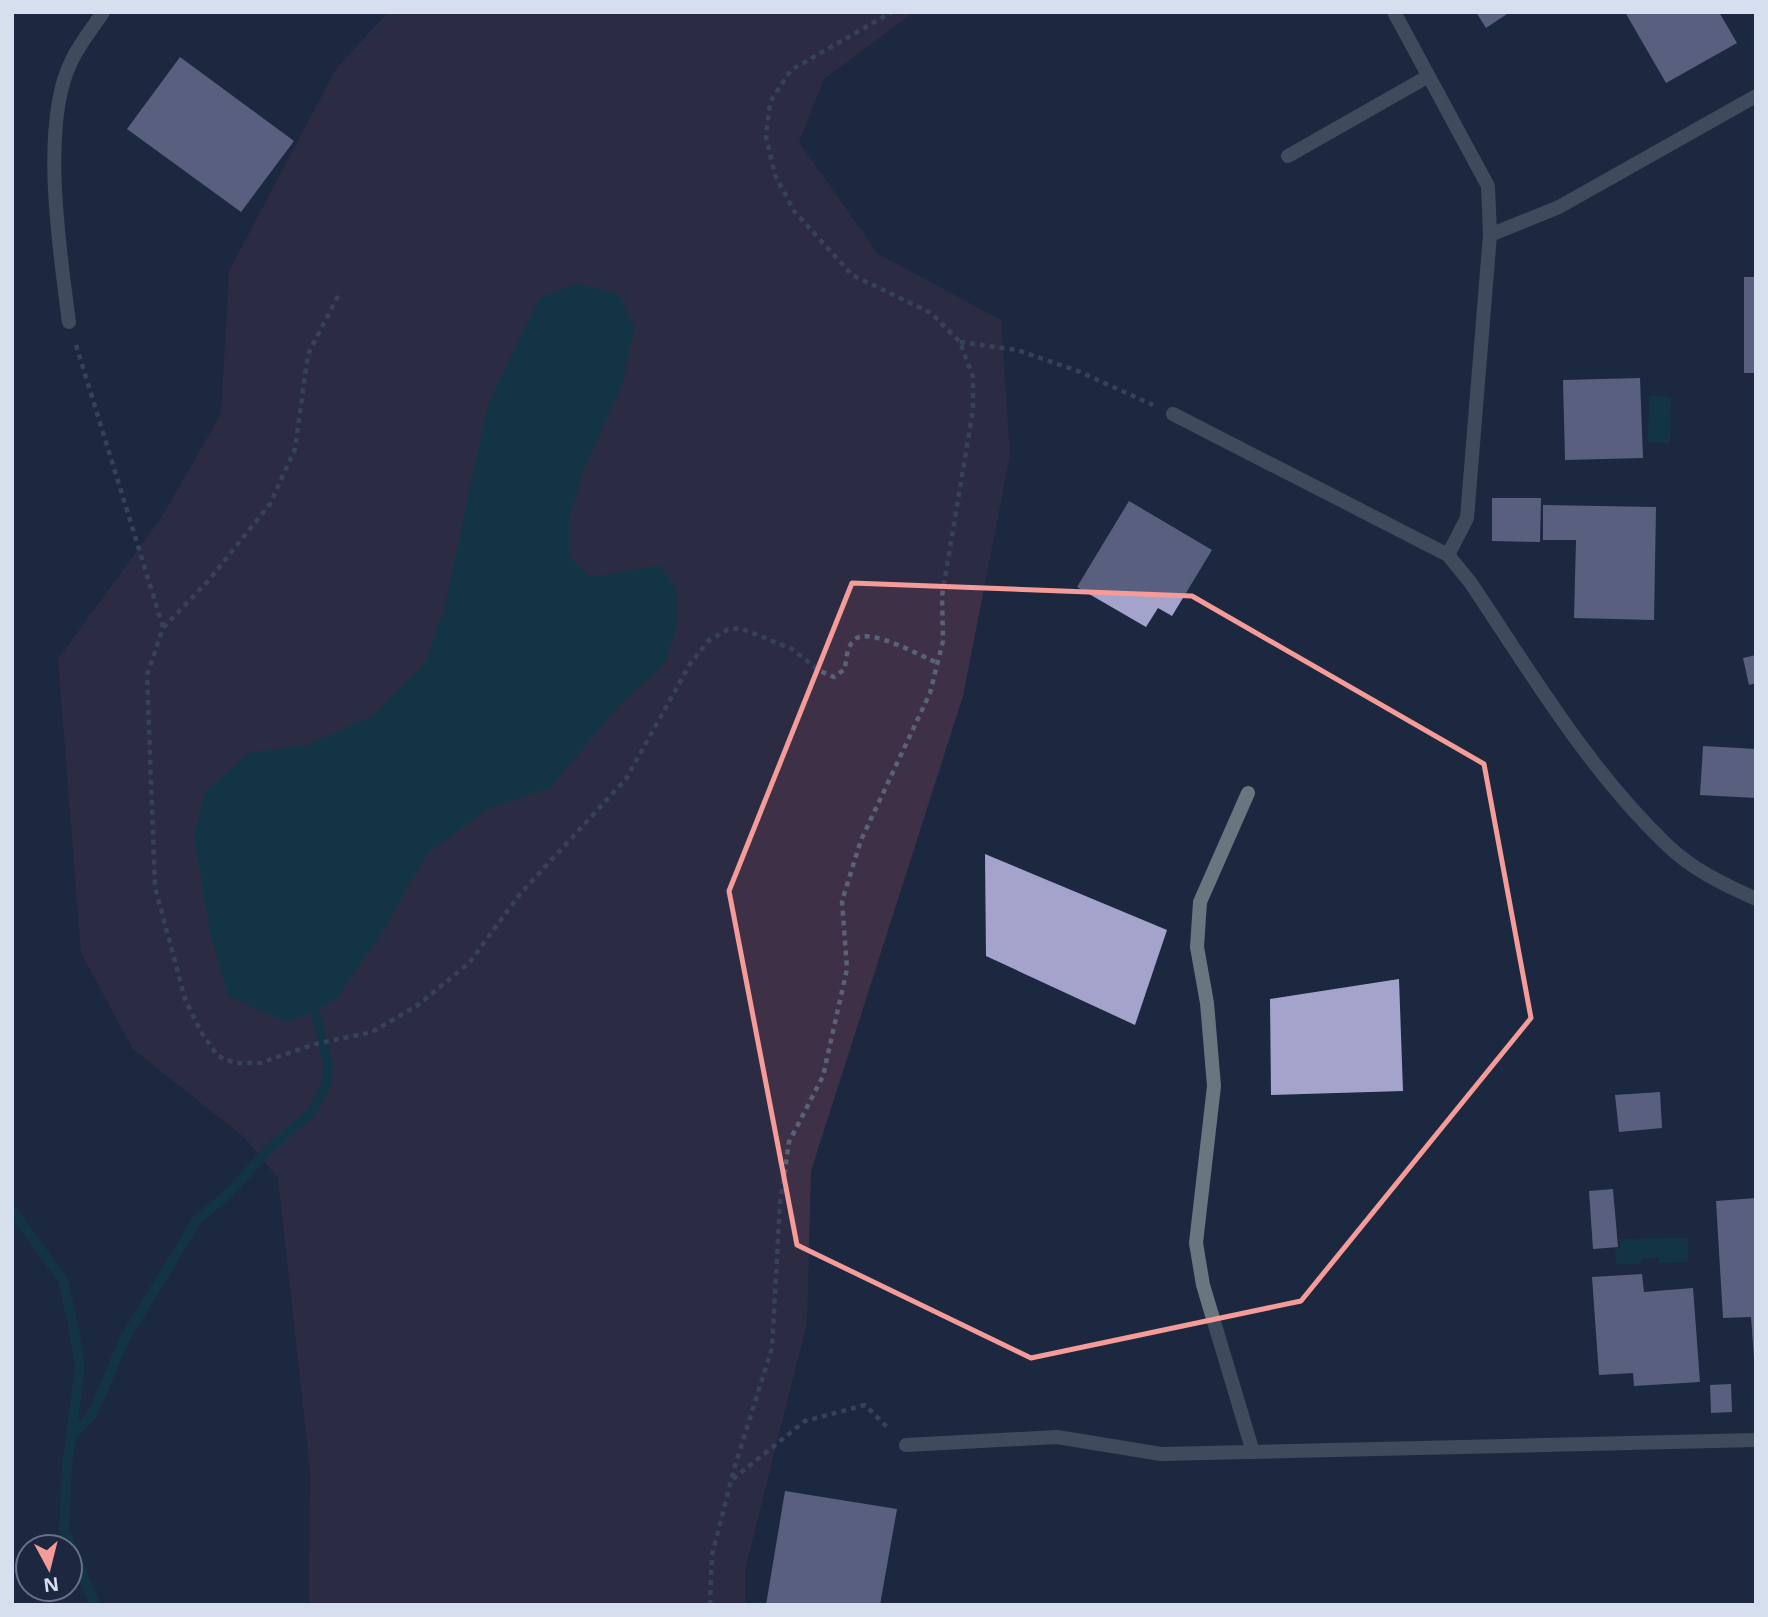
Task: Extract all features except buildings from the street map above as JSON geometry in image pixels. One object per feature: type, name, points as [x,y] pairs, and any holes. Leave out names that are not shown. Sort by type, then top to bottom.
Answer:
[{"type":"street","points":[[69,322],[59,243],[57,117],[62,85],[71,60],[103,12]]},
{"type":"street","points":[[1394,12],[1426,77],[1488,186],[1490,235],[1467,519],[1448,555]]},
{"type":"street","points":[[1288,156],[1426,77]]},
{"type":"street","points":[[1490,235],[1559,207],[1756,96]]},
{"type":"street","points":[[1173,414],[1448,555],[1471,582],[1604,776],[1666,845],[1710,878],[1756,899]]},
{"type":"street","points":[[1248,793],[1200,902],[1197,947],[1207,1003],[1214,1086],[1196,1243],[1203,1285],[1253,1452]]},
{"type":"street","points":[[906,1445],[1057,1437],[1161,1454],[1756,1440]]},
{"type":"path","points":[[710,1605],[712,1555],[731,1480],[772,1348],[780,1203],[789,1142],[823,1076],[847,969],[842,901],[862,840],[930,693],[943,641],[942,596],[973,410],[973,376],[960,342],[931,313],[852,275],[794,211],[775,175],[766,137],[770,102],[791,70],[891,12]]},
{"type":"path","points":[[338,296],[308,354],[295,449],[270,504],[209,580],[163,628],[147,675],[151,847],[155,887],[185,999],[201,1032],[218,1055],[235,1063],[260,1063],[315,1044],[372,1032],[418,1005],[469,963],[520,894],[626,779],[690,664],[708,641],[727,630],[740,628],[792,649],[820,671],[834,677],[845,669],[847,652],[854,640],[862,635],[882,639],[938,663]]},
{"type":"path","points":[[69,322],[163,628]]},
{"type":"path","points":[[960,342],[1017,350],[1077,371],[1173,414]]},
{"type":"path","points":[[731,1480],[805,1421],[865,1405],[906,1445]]},
{"type":"highlighted area","points":[[852,583],[1192,596],[1484,764],[1531,1018],[1301,1301],[1031,1358],[797,1245],[729,891]]},
{"type":"shaded area","points":[[388,12],[914,12],[824,79],[799,142],[878,254],[1001,320],[1010,455],[963,696],[811,1171],[807,1323],[745,1570],[745,1605],[309,1605],[310,1470],[278,1178],[245,1138],[133,1049],[81,953],[58,659],[161,518],[221,414],[229,271],[336,69]]},
{"type":"shaded area","points":[[578,283],[619,294],[635,328],[622,386],[584,470],[569,520],[569,557],[590,577],[660,565],[677,591],[678,622],[665,663],[618,707],[551,787],[488,809],[427,854],[384,930],[335,1001],[287,1023],[228,996],[210,933],[194,835],[206,790],[250,752],[307,745],[374,715],[425,663],[445,605],[488,404],[539,298]]},
{"type":"shaded area","points":[[1649,396],[1671,397],[1670,443],[1648,442]]},
{"type":"shaded area","points":[[1688,1238],[1688,1262],[1660,1263],[1658,1257],[1643,1259],[1641,1264],[1616,1264],[1615,1249],[1620,1248],[1620,1239]]},
{"type":"waterway","points":[[70,1438],[93,1413],[125,1338],[197,1220],[228,1194],[272,1146],[311,1113],[326,1085],[328,1064],[315,1011]]},
{"type":"waterway","points":[[12,1210],[63,1280],[73,1325],[80,1367],[67,1466],[64,1529],[95,1605]]}]
